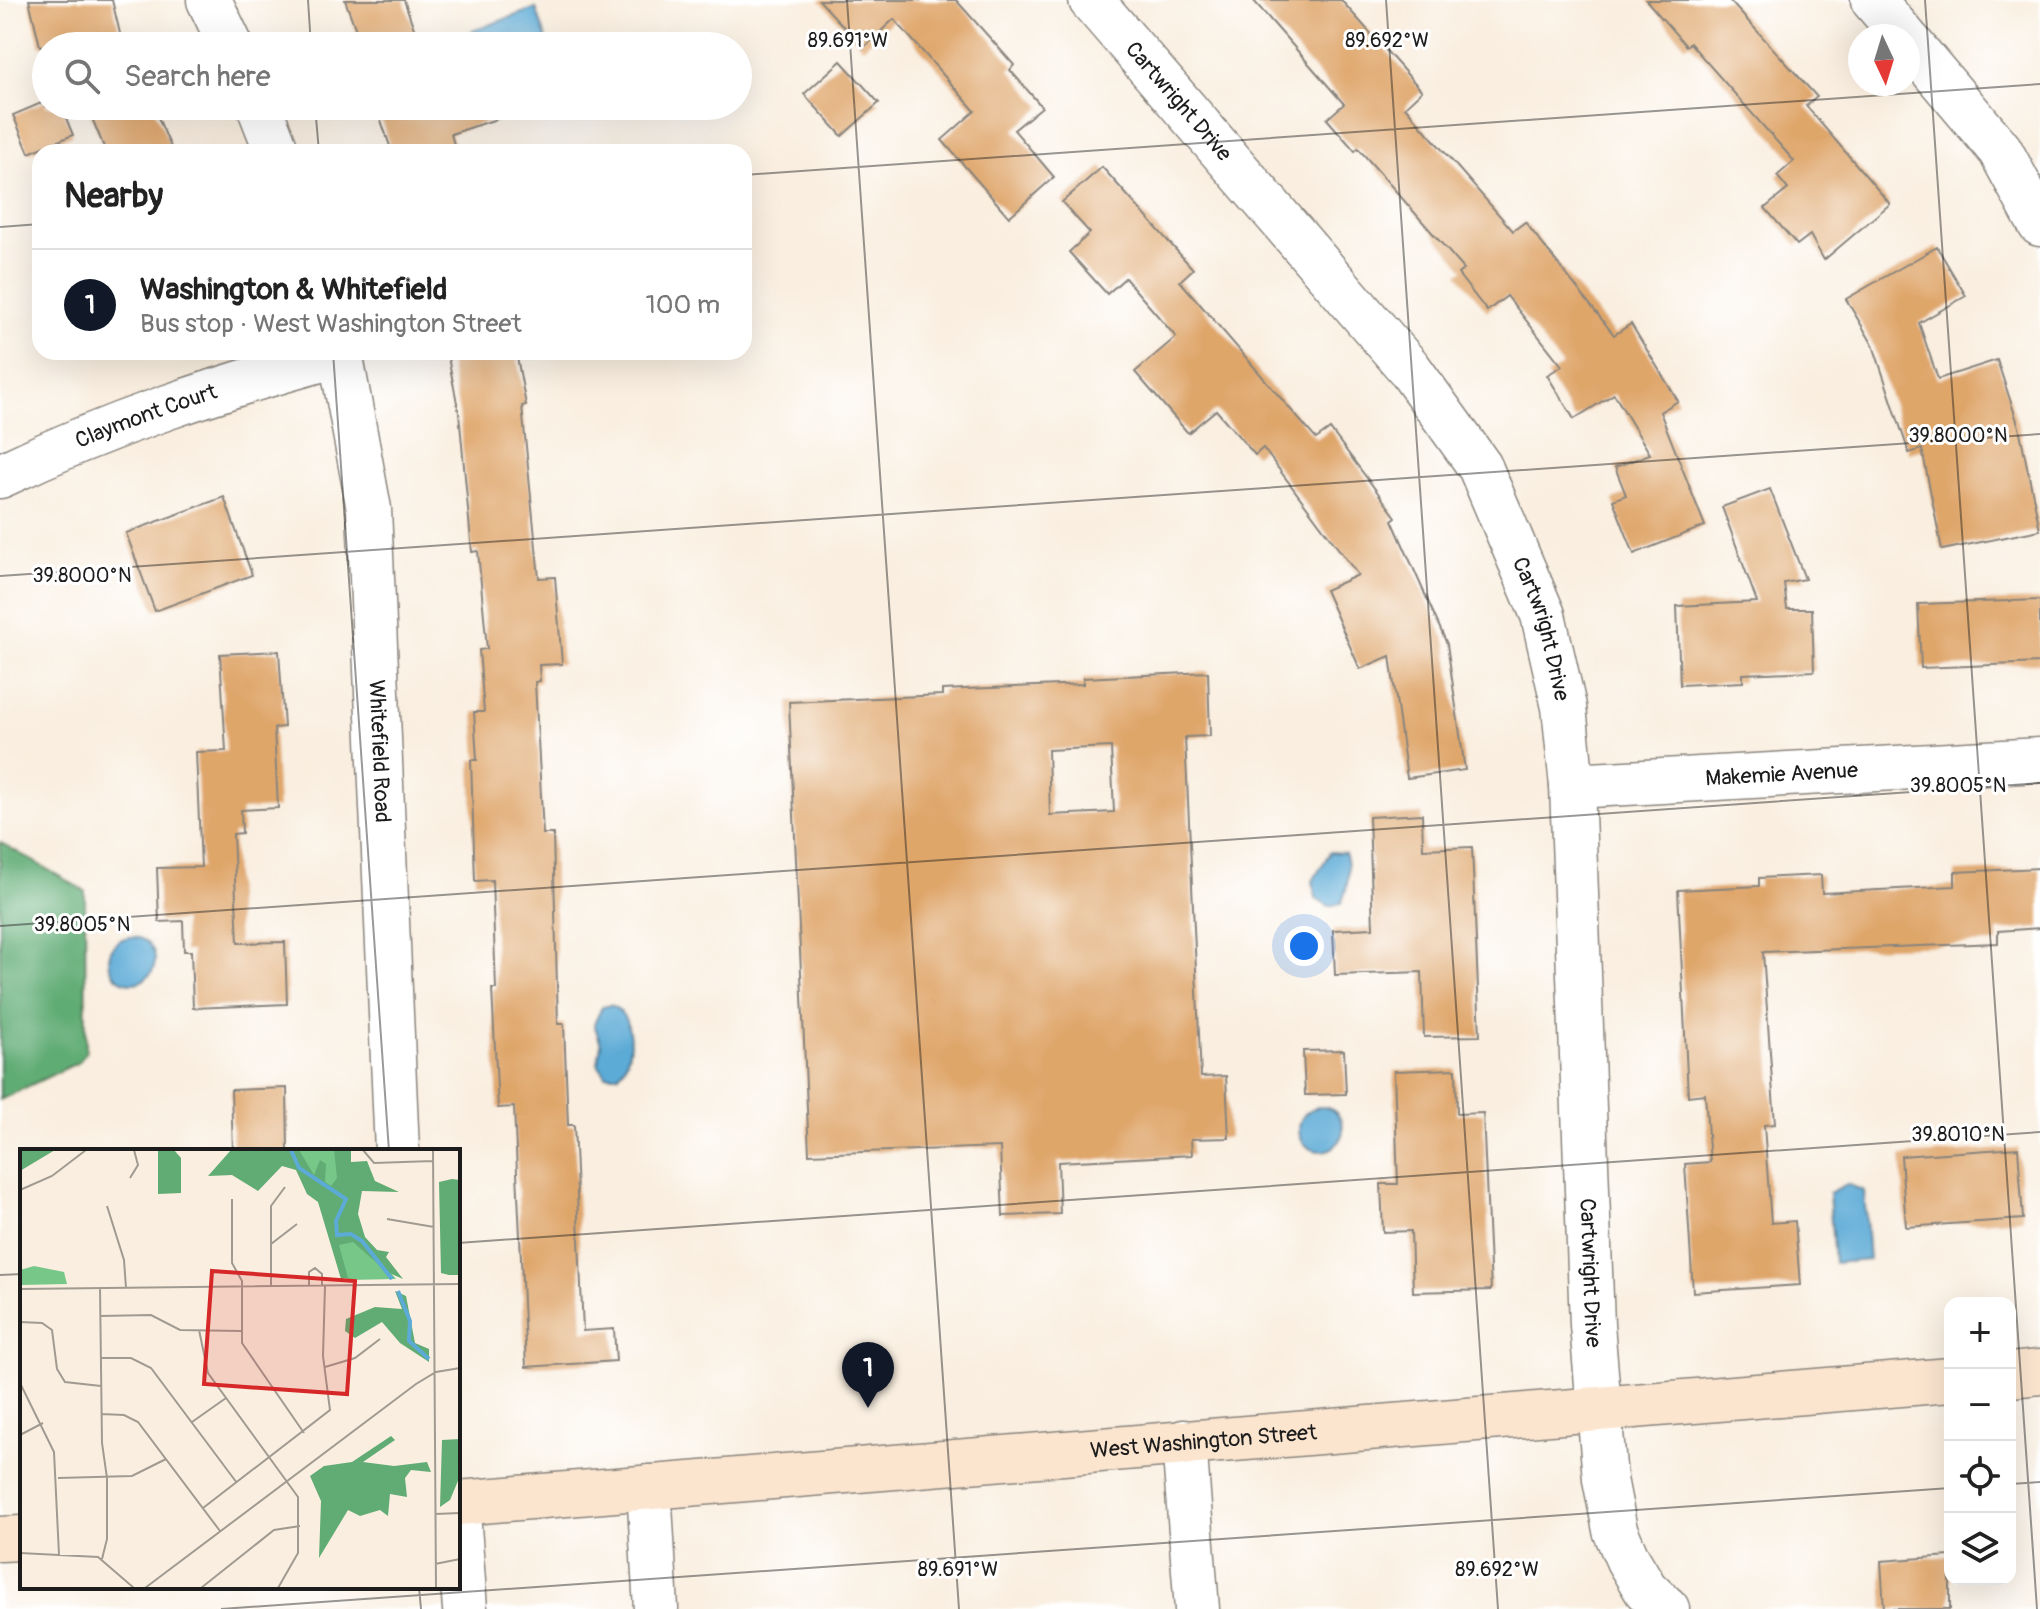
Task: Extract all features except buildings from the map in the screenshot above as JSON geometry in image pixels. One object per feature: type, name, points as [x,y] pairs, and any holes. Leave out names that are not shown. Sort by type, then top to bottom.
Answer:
[{"type":"street","points":[[209,0],[224,32]]},
{"type":"street","name":"Cartwright Drive","points":[[1091,0],[1409,368],[1480,467],[1543,615],[1564,707],[1572,786],[1575,914],[1599,1407],[1615,1530],[1646,1590],[1667,1609]]},
{"type":"street","points":[[1873,0],[1894,24]]},
{"type":"street","points":[[1920,55],[2000,150],[2040,224]]},
{"type":"street","points":[[264,120],[274,144]]},
{"type":"street","name":"Claymont Court","points":[[0,476],[91,433],[180,400],[317,360]]},
{"type":"street","name":"Whitefield Road","points":[[342,360],[369,509],[397,1149]]},
{"type":"street","name":"Makemie Avenue","points":[[1572,786],[2040,760]]},
{"type":"street","points":[[2016,1374],[2040,1372]]},
{"type":"street","name":"West Washington Street","points":[[460,1503],[1944,1380]]},
{"type":"street","points":[[1184,1442],[1197,1609]]},
{"type":"street","points":[[649,1487],[656,1609]]},
{"type":"street","points":[[0,1539],[20,1538]]},
{"type":"street","points":[[460,1540],[465,1609]]},
{"type":"green space","points":[[0,842],[85,891],[86,1052],[79,1062],[0,1100]]},
{"type":"water","points":[[536,8],[544,32],[472,32]]},
{"type":"water","points":[[1330,852],[1345,853],[1348,872],[1341,903],[1329,906],[1316,898],[1313,881]]},
{"type":"water","points":[[132,937],[148,944],[155,960],[148,976],[132,983],[116,976],[109,960],[116,944]]},
{"type":"water","points":[[610,1005],[624,1017],[630,1037],[627,1058],[618,1075],[606,1075],[598,1064],[601,1044],[594,1024],[602,1007]]},
{"type":"water","points":[[1321,1107],[1337,1113],[1343,1129],[1337,1145],[1321,1151],[1305,1145],[1299,1129],[1305,1113]]},
{"type":"water","points":[[1847,1184],[1864,1191],[1869,1260],[1834,1263],[1829,1193]]},
{"type":"place","name":"Washington & Whitefield","points":[[868,1408]]}]
